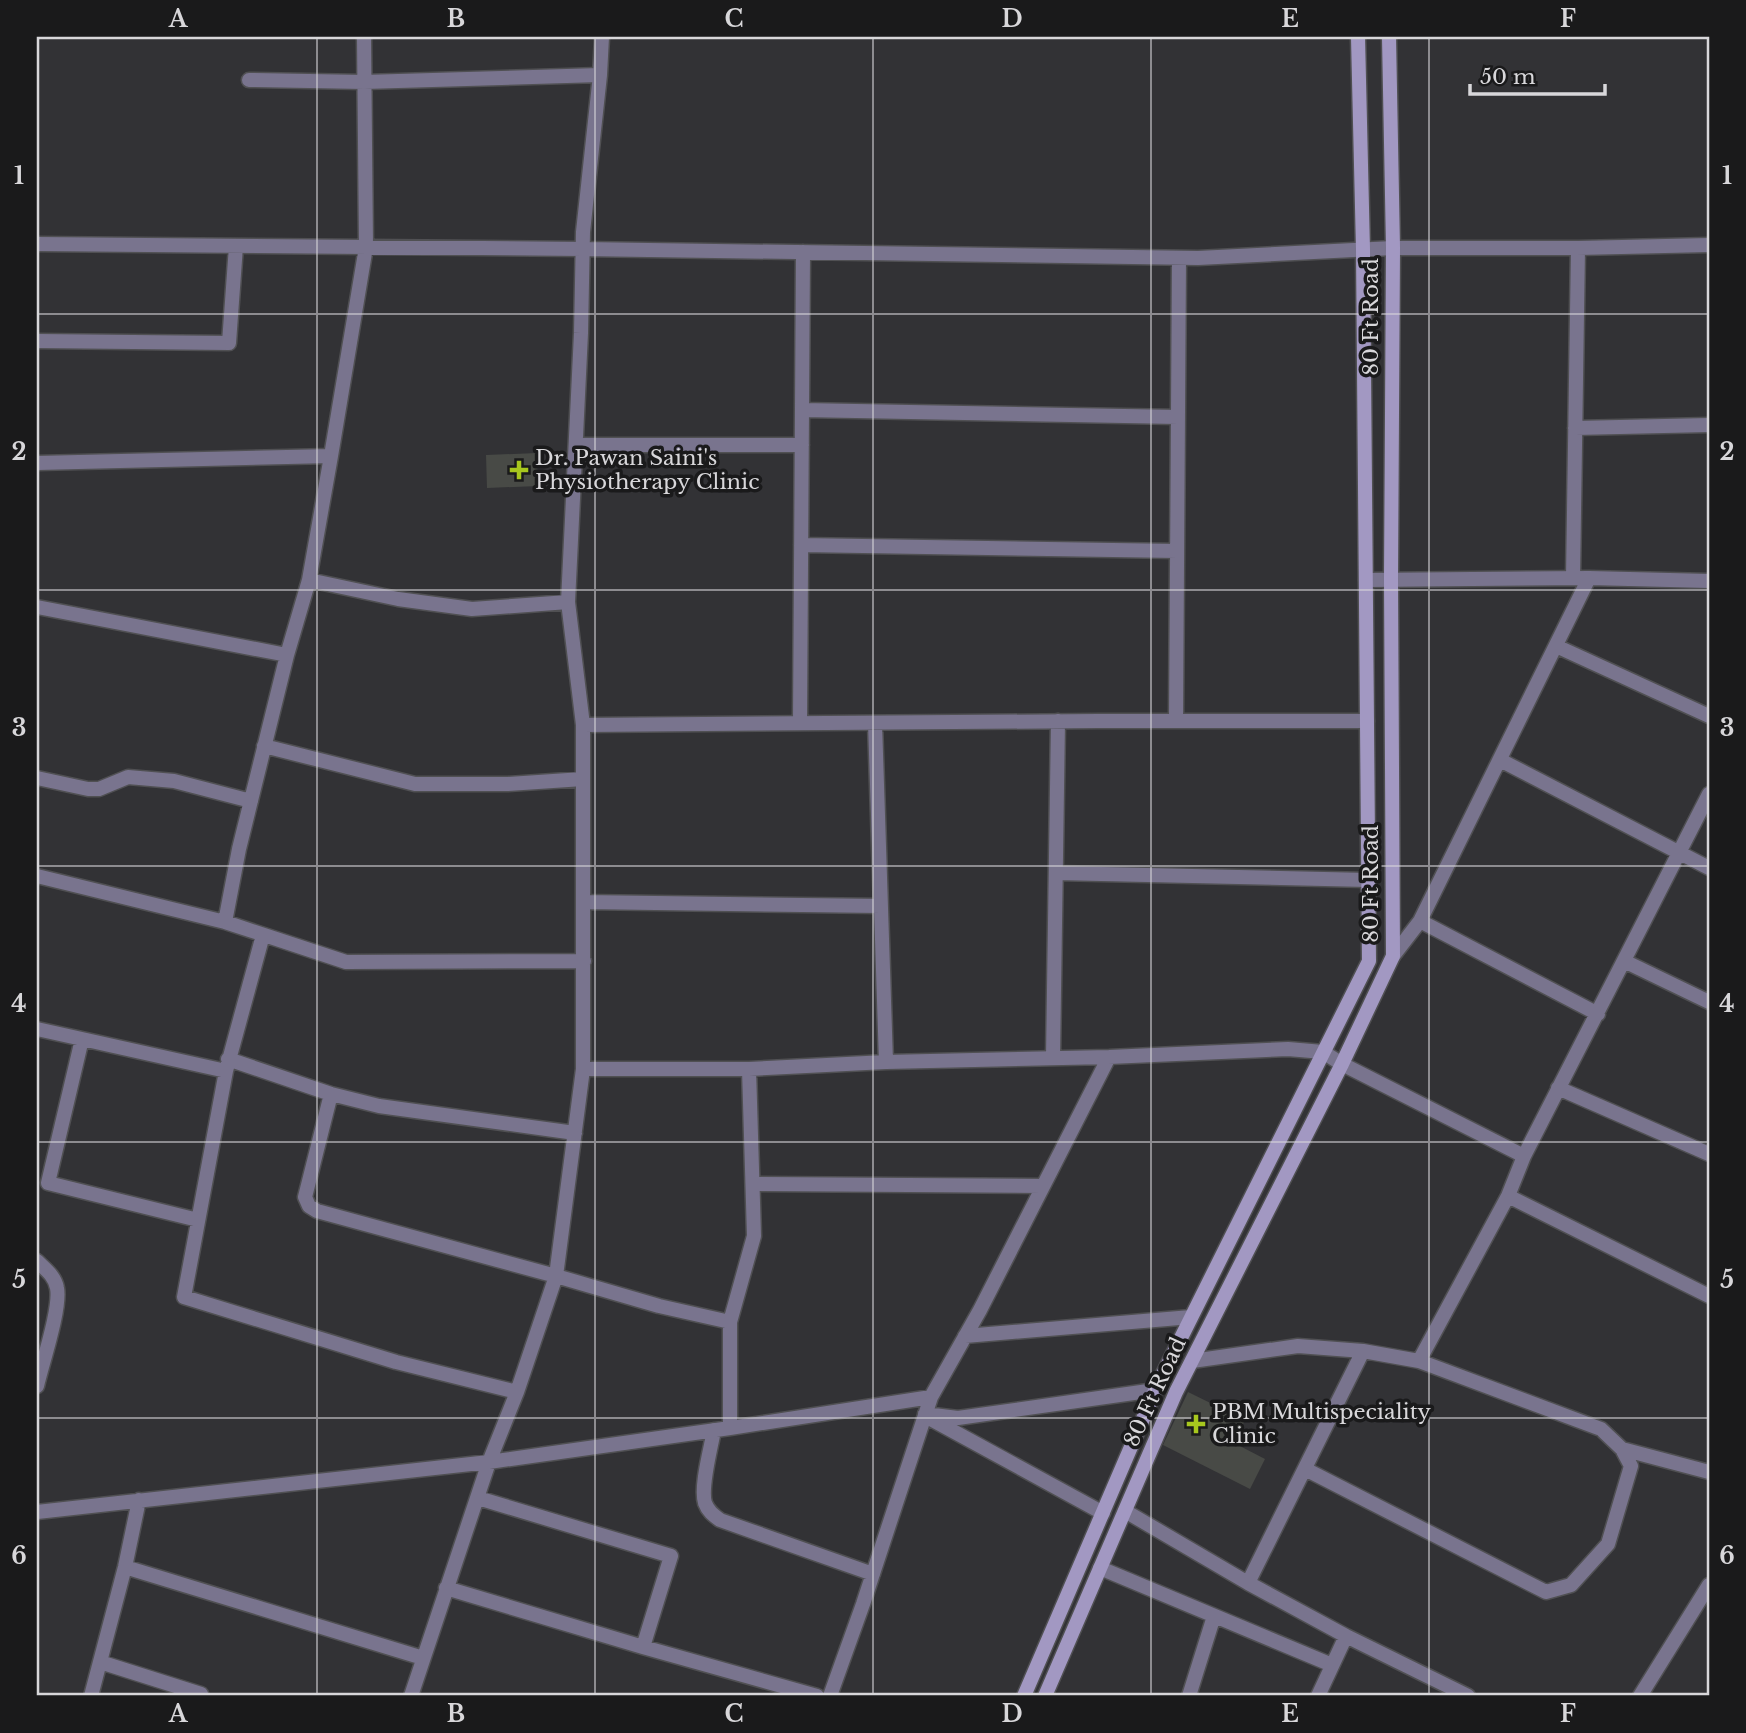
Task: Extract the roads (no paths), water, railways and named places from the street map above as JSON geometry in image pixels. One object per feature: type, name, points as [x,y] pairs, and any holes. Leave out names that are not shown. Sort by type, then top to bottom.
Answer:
[{"type":"main road","name":"80 Ft Road","points":[[1024,1696],[1156,1390],[1369,961],[1363,250],[1358,37]]},
{"type":"main road","name":"80 Ft Road","points":[[1045,1696],[1176,1392],[1342,1064],[1393,956],[1389,37]]},
{"type":"street","points":[[225,922],[239,849],[264,747],[309,580],[366,247],[364,37]]},
{"type":"street","points":[[411,1696],[488,1462],[517,1392],[556,1276],[583,1069],[583,725],[568,602],[583,232],[602,37]]},
{"type":"street","points":[[249,80],[364,82],[600,75]]},
{"type":"street","points":[[37,243],[1179,258],[1392,248],[1709,245]]},
{"type":"street","points":[[37,341],[229,344],[236,246]]},
{"type":"street","points":[[1573,578],[1578,248]]},
{"type":"street","points":[[800,723],[803,252]]},
{"type":"street","points":[[1176,721],[1179,258]]},
{"type":"street","points":[[802,410],[1178,417]]},
{"type":"street","points":[[1575,428],[1709,425]]},
{"type":"street","points":[[576,445],[802,445]]},
{"type":"street","points":[[37,463],[331,456]]},
{"type":"street","points":[[801,545],[1177,551]]},
{"type":"street","points":[[1366,580],[1589,578],[1709,581]]},
{"type":"street","points":[[1393,956],[1420,921],[1589,578]]},
{"type":"street","points":[[309,580],[398,599],[472,609],[568,602]]},
{"type":"street","points":[[37,607],[287,655]]},
{"type":"street","points":[[1556,646],[1709,716]]},
{"type":"street","points":[[1053,1058],[1058,721]]},
{"type":"street","points":[[583,725],[1367,721]]},
{"type":"street","points":[[875,723],[886,1062]]},
{"type":"street","points":[[264,747],[415,784],[508,784],[583,779]]},
{"type":"street","points":[[1500,760],[1709,868]]},
{"type":"street","points":[[37,778],[88,789],[99,789],[128,778],[174,781],[251,800]]},
{"type":"street","points":[[1419,1361],[1508,1196],[1524,1156],[1558,1088],[1709,794]]},
{"type":"street","points":[[1056,873],[1368,880]]},
{"type":"street","points":[[37,876],[225,922],[346,962],[584,961]]},
{"type":"street","points":[[584,902],[881,906]]},
{"type":"street","points":[[1420,921],[1598,1014]]},
{"type":"street","points":[[263,935],[227,1065],[184,1297],[396,1362],[517,1392]]},
{"type":"street","points":[[1623,961],[1709,1002]]},
{"type":"street","points":[[37,1029],[227,1065],[379,1105],[575,1133]]},
{"type":"street","points":[[82,1039],[48,1183],[198,1220]]},
{"type":"street","points":[[583,1069],[749,1069],[1288,1049],[1323,1052],[1524,1156]]},
{"type":"street","points":[[830,1696],[931,1397],[980,1310],[1108,1057]]},
{"type":"street","points":[[730,1429],[730,1322],[754,1236],[749,1069]]},
{"type":"street","points":[[1558,1088],[1709,1154]]},
{"type":"street","points":[[331,1094],[305,1197],[309,1206],[317,1211],[659,1306],[730,1322]]},
{"type":"street","points":[[752,1184],[1042,1186]]},
{"type":"street","points":[[1508,1196],[1709,1296]]},
{"type":"street","points":[[37,1261],[52,1276],[57,1287],[57,1304],[37,1387]]},
{"type":"street","points":[[965,1336],[1191,1317]]},
{"type":"street","points":[[1192,1361],[1298,1346],[1363,1351],[1419,1361],[1601,1429],[1622,1449],[1631,1466],[1608,1545],[1571,1586],[1546,1592],[1305,1469]]},
{"type":"street","points":[[1248,1583],[1363,1351]]},
{"type":"street","points":[[925,1415],[958,1418],[1156,1390]]},
{"type":"street","points":[[37,1512],[488,1462],[730,1429],[931,1397]]},
{"type":"street","points":[[925,1415],[1102,1513]]},
{"type":"street","points":[[714,1430],[704,1487],[704,1502],[710,1512],[720,1520],[873,1574]]},
{"type":"street","points":[[1622,1449],[1709,1472]]},
{"type":"street","points":[[478,1498],[671,1556],[643,1647]]},
{"type":"street","points":[[91,1696],[125,1567],[139,1500]]},
{"type":"street","points":[[1125,1511],[1248,1583],[1346,1636],[1468,1696]]},
{"type":"street","points":[[125,1567],[423,1658]]},
{"type":"street","points":[[1100,1568],[1332,1665]]},
{"type":"street","points":[[1640,1696],[1709,1585]]},
{"type":"street","points":[[446,1588],[817,1696]]},
{"type":"street","points":[[1189,1696],[1214,1616]]},
{"type":"street","points":[[1318,1696],[1346,1636]]},
{"type":"street","points":[[100,1662],[201,1694]]},
{"type":"place","name":"Dr. Pawan Saini's Physiotherapy Clinic","points":[[519,470]]},
{"type":"place","name":"PBM Multispeciality Clinic","points":[[1196,1424]]}]
